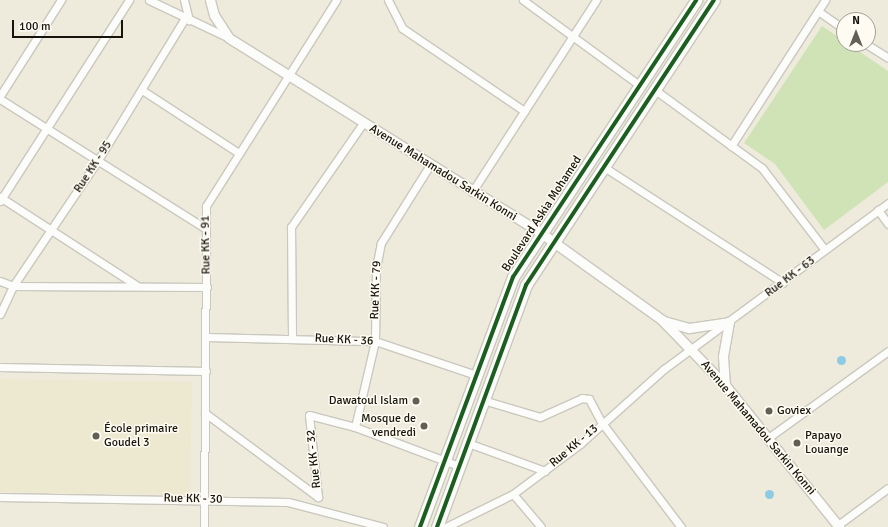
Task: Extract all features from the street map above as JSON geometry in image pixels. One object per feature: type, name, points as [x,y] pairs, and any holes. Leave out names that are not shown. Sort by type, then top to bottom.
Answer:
[{"type":"main road","name":"Boulevard Askia Mohamed","points":[[420,527],[443,461],[513,277],[696,0]]},
{"type":"main road","name":"Boulevard Askia Mohamed","points":[[437,527],[526,285],[714,0]]},
{"type":"street","points":[[61,0],[0,97],[45,128],[205,228]]},
{"type":"street","points":[[128,0],[1,199],[53,229],[136,285]]},
{"type":"street","points":[[149,0],[229,38]]},
{"type":"street","points":[[184,0],[187,19]]},
{"type":"street","name":"Avenue Mahamadou Sarkin Konni","points":[[210,0],[214,16],[229,38],[288,77],[472,192],[541,233],[662,320],[725,384],[838,526]]},
{"type":"street","name":"Rue KK - 91","points":[[204,527],[207,287],[205,228],[206,206],[237,152],[288,77],[336,0]]},
{"type":"street","points":[[388,0],[402,28],[524,112]]},
{"type":"street","points":[[523,0],[639,85]]},
{"type":"street","points":[[472,192],[596,0]]},
{"type":"street","points":[[731,146],[825,0]]},
{"type":"street","points":[[818,11],[836,23]]},
{"type":"street","name":"Rue KK - 95","points":[[0,314],[13,286],[53,229],[98,160],[187,19]]},
{"type":"street","points":[[876,50],[888,58]]},
{"type":"street","points":[[142,90],[237,152]]},
{"type":"street","points":[[655,90],[766,172],[825,250]]},
{"type":"street","points":[[292,337],[291,227],[363,123]]},
{"type":"street","name":"Rue KK - 79","points":[[355,427],[375,341],[376,268],[381,243],[430,165]]},
{"type":"street","points":[[604,167],[783,282]]},
{"type":"street","name":"Rue KK - 63","points":[[692,349],[888,203]]},
{"type":"street","points":[[878,210],[888,224]]},
{"type":"street","points":[[0,281],[13,286],[136,285],[207,287]]},
{"type":"street","points":[[662,320],[689,328],[729,322],[722,356],[725,384]]},
{"type":"street","name":"Rue KK - 36","points":[[206,337],[292,337],[375,341],[476,375]]},
{"type":"street","name":"Rue KK - 13","points":[[446,527],[514,494],[545,471],[692,349]]},
{"type":"street","points":[[768,438],[888,351]]},
{"type":"street","points":[[0,367],[206,371]]},
{"type":"street","points":[[483,400],[540,417],[582,398],[592,403],[602,423],[681,527]]},
{"type":"street","name":"Rue KK - 32","points":[[205,413],[318,497],[309,415],[355,427],[459,466]]},
{"type":"street","points":[[468,443],[545,471]]},
{"type":"street","points":[[838,526],[888,488]]},
{"type":"street","points":[[514,494],[541,527]]},
{"type":"street","name":"Rue KK - 30","points":[[0,497],[204,499],[302,504],[383,527]]},
{"type":"shaded area","name":"École primaire Goudel 3","points":[[0,379],[192,382],[190,495],[0,492]]},
{"type":"green space","points":[[822,26],[836,36],[836,52],[860,52],[888,71],[888,182],[824,230],[775,164],[744,143]]},
{"type":"water","points":[[841,355],[846,360],[841,365],[836,360]]},
{"type":"water","points":[[769,489],[774,494],[769,499],[764,494]]},
{"type":"cycle path","points":[[420,527],[513,277],[696,0]]},
{"type":"cycle path","points":[[437,527],[526,285],[714,0]]},
{"type":"place","name":"Dawatoul Islam","points":[[416,401]]},
{"type":"place","name":"Goviex","points":[[769,411]]},
{"type":"place","name":"Mosque de vendredi","points":[[424,426]]},
{"type":"place","name":"École primaire Goudel 3","points":[[96,436]]},
{"type":"place","name":"Papayo Louange","points":[[797,443]]}]
